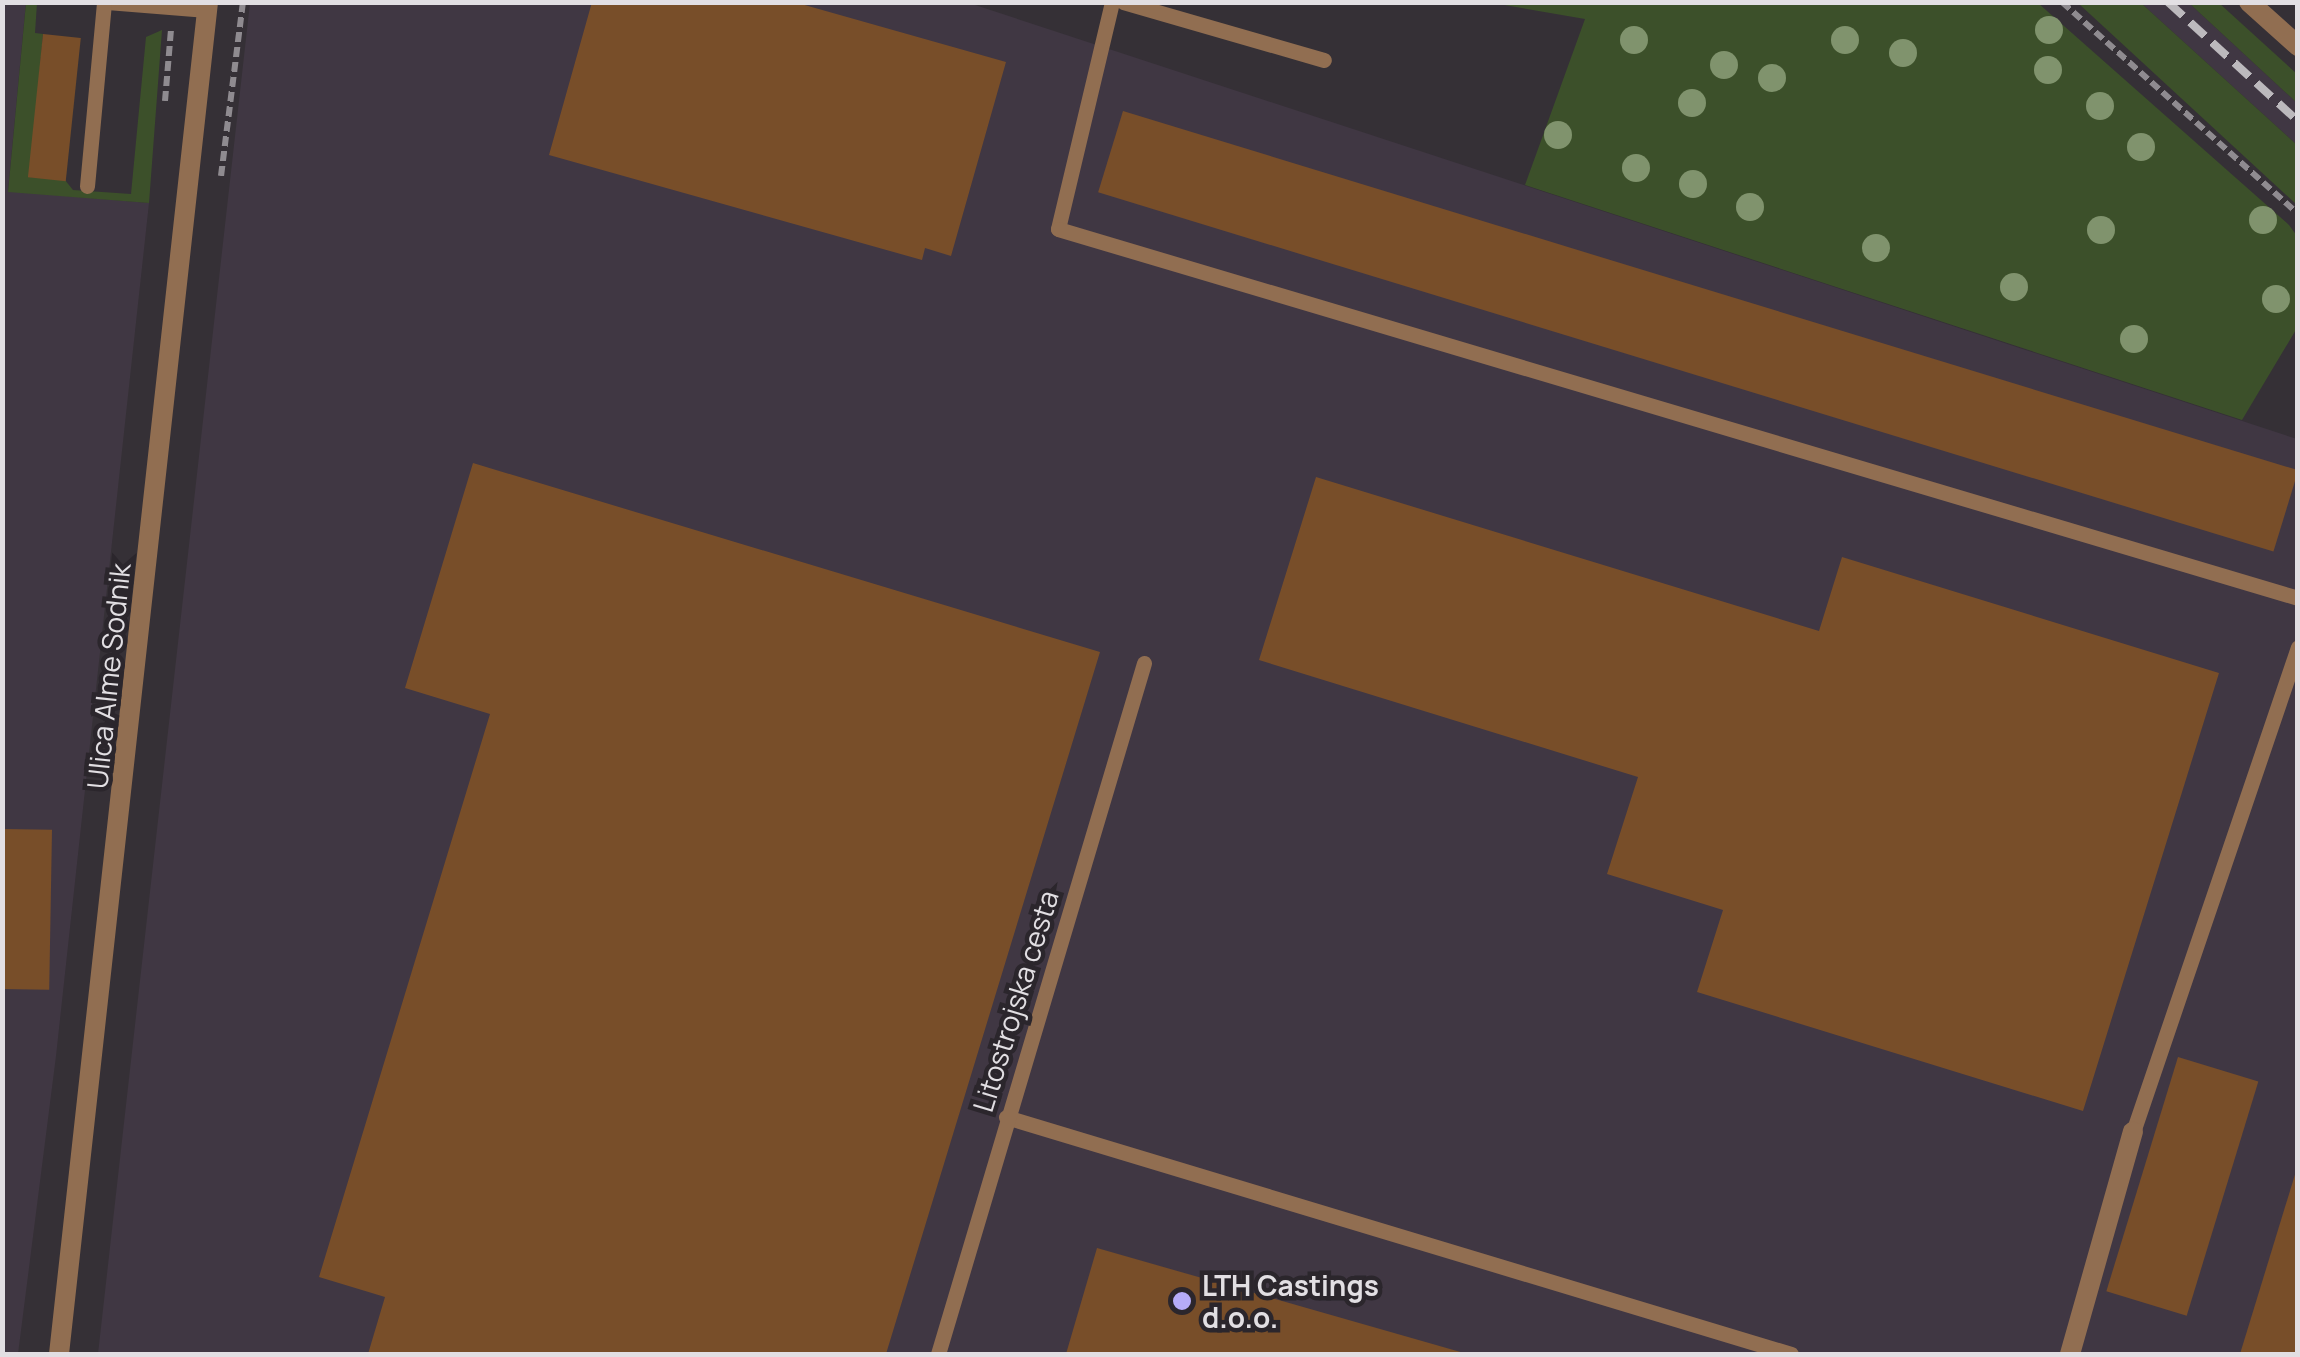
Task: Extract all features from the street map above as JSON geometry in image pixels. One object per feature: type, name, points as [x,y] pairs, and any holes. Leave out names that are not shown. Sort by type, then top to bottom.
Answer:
[{"type":"street","points":[[2249,2],[2298,46]]},
{"type":"street","name":"Ulica Alme Sodnik","points":[[59,1354],[207,6]]},
{"type":"street","points":[[2070,1354],[2133,1132]]},
{"type":"lane","points":[[87,186],[106,2],[207,6]]},
{"type":"lane","points":[[1112,2],[1058,229],[2298,598]]},
{"type":"lane","points":[[1123,2],[1324,60]]},
{"type":"lane","points":[[2133,1132],[2298,646]]},
{"type":"lane","name":"Litostrojska cesta","points":[[938,1354],[1144,663]]},
{"type":"lane","points":[[1006,1117],[1791,1354]]},
{"type":"path","points":[[2062,2],[2298,214]]},
{"type":"shaded area","points":[[26,2],[8,191],[149,203],[56,1056],[18,1354],[3,1354],[2,3]]},
{"type":"shaded area","points":[[250,3],[969,3],[2297,439],[2297,1354],[98,1354]]},
{"type":"shaded area","points":[[2141,3],[2189,3],[2297,103],[2297,145]]},
{"type":"green space","points":[[26,3],[37,3],[35,33],[43,34],[30,177],[65,180],[73,190],[131,194],[146,37],[162,30],[149,203],[8,192]]},
{"type":"green space","points":[[1493,3],[2038,3],[2289,225],[2297,236],[2297,328],[2242,420],[1525,185],[1585,19]]},
{"type":"green space","points":[[2078,3],[2141,3],[2297,145],[2297,205]]},
{"type":"green space","points":[[2189,3],[2219,3],[2297,74],[2297,103]]},
{"type":"building","points":[[592,2],[794,2],[1006,62],[951,256],[925,248],[922,260],[549,155]]},
{"type":"building","points":[[43,34],[81,38],[66,181],[28,177]]},
{"type":"building","points":[[1123,111],[2298,470],[2273,552],[1098,192]]},
{"type":"building","points":[[473,463],[1100,652],[886,1354],[368,1354],[385,1297],[319,1277],[490,714],[405,688]]},
{"type":"building","points":[[1316,477],[1819,631],[1842,557],[2219,673],[2083,1111],[1697,992],[1723,910],[1607,874],[1638,777],[1259,660]]},
{"type":"building","points":[[2,829],[52,830],[49,990],[2,989]]},
{"type":"building","points":[[2178,1057],[2258,1082],[2187,1316],[2106,1291]]},
{"type":"building","points":[[2297,1168],[2298,1354],[2240,1354]]},
{"type":"building","name":"LTH Castings d.o.o.","points":[[1097,1248],[1464,1353],[1464,1354],[1066,1354]]},
{"type":"railway","points":[[2168,2],[2298,121]]},
{"type":"place","name":"LTH Castings d.o.o.","points":[[1182,1301]]}]
